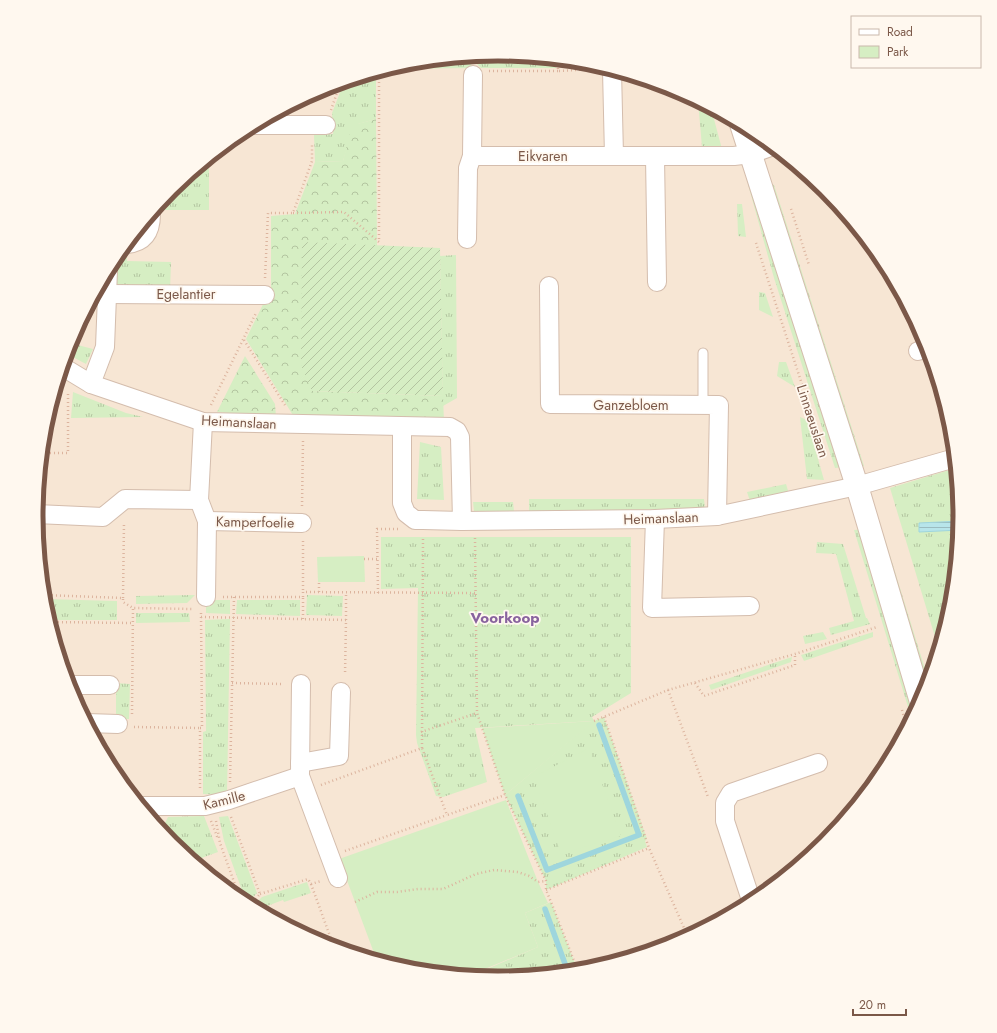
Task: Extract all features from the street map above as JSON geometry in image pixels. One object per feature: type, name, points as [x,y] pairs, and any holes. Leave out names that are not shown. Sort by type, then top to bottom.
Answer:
[{"type":"street","points":[[468,239],[468,168],[472,156],[479,73]]},
{"type":"street","points":[[607,75],[614,156]]},
{"type":"street","points":[[266,125],[326,125]]},
{"type":"street","name":"Linnaeuslaan","points":[[744,133],[857,486],[919,691]]},
{"type":"street","name":"Eikvaren","points":[[472,156],[734,156],[751,154],[767,148]]},
{"type":"street","points":[[655,156],[657,282]]},
{"type":"street","points":[[134,243],[144,237],[151,222]]},
{"type":"street","points":[[91,384],[105,347],[107,283]]},
{"type":"street","name":"Ganzebloem","points":[[549,286],[550,404],[719,405],[717,516]]},
{"type":"street","name":"Egelantier","points":[[107,294],[265,295]]},
{"type":"street","name":"Heimanslaan","points":[[67,370],[91,384],[203,422],[450,428],[457,431],[460,438],[468,521]]},
{"type":"street","name":"Kamperfoelie","points":[[203,422],[199,500],[207,521],[204,603]]},
{"type":"street","name":"Heimanslaan","points":[[402,427],[402,503],[406,513],[415,520],[468,521],[655,519],[717,516],[857,486],[950,459]]},
{"type":"street","points":[[43,514],[103,517],[124,499],[199,500]]},
{"type":"street","points":[[655,519],[652,608],[750,606]]},
{"type":"street","name":"Kamperfoelie","points":[[207,521],[302,523]]},
{"type":"street","points":[[301,684],[302,776],[338,877]]},
{"type":"street","points":[[76,685],[110,685]]},
{"type":"street","name":"Kamille","points":[[148,808],[212,804],[302,776],[339,756],[340,692]]},
{"type":"street","points":[[93,723],[125,725]]},
{"type":"street","points":[[750,896],[725,821],[725,804],[731,794],[818,764]]},
{"type":"lane","points":[[703,353],[703,405]]},
{"type":"path","points":[[558,65],[558,70]]},
{"type":"path","points":[[479,73],[584,69]]},
{"type":"path","points":[[203,422],[265,295],[268,213],[344,212],[379,242],[379,78]]},
{"type":"path","points":[[293,213],[312,161],[312,132],[326,125],[338,91]]},
{"type":"path","name":"Linnaeuslaan","points":[[756,239],[812,416]]},
{"type":"path","points":[[243,340],[285,406],[286,424]]},
{"type":"path","points":[[48,453],[68,453],[68,391]]},
{"type":"path","points":[[114,508],[124,517],[123,602],[133,608],[204,603],[234,597],[303,597]]},
{"type":"path","points":[[423,520],[422,748],[446,815]]},
{"type":"path","points":[[468,521],[475,593],[477,713],[506,795],[546,881],[546,890],[576,965]]},
{"type":"path","points":[[378,593],[377,529],[400,530]]},
{"type":"path","points":[[364,559],[377,559]]},
{"type":"path","points":[[319,582],[319,592]]},
{"type":"path","points":[[302,618],[303,592],[475,593]]},
{"type":"path","points":[[340,692],[344,684],[346,592]]},
{"type":"path","points":[[50,595],[123,598]]},
{"type":"path","points":[[234,597],[212,804],[220,843],[237,889]]},
{"type":"path","points":[[204,603],[201,617],[202,728],[200,728],[200,800],[212,804],[231,816],[260,894]]},
{"type":"path","points":[[133,608],[125,725],[200,728]]},
{"type":"path","points":[[201,617],[346,620]]},
{"type":"path","points":[[875,619],[880,634]]},
{"type":"path","points":[[56,622],[133,623]]},
{"type":"path","points":[[594,721],[668,690],[795,654],[877,627]]},
{"type":"path","points":[[695,683],[704,696],[795,665],[795,654]]},
{"type":"path","points":[[668,690],[708,798]]},
{"type":"path","points":[[900,704],[905,722]]},
{"type":"path","points":[[421,732],[477,713]]},
{"type":"path","points":[[604,717],[649,848],[686,931]]},
{"type":"path","points":[[302,776],[422,748]]},
{"type":"path","points":[[330,857],[506,795]]},
{"type":"path","points":[[212,804],[220,843]]},
{"type":"path","points":[[546,890],[649,848]]},
{"type":"path","points":[[355,902],[377,892],[443,889],[476,874],[494,870],[518,872],[529,876],[538,882],[546,881]]},
{"type":"path","points":[[311,884],[338,877]]},
{"type":"path","points":[[254,901],[260,894],[308,879],[331,940]]},
{"type":"shaded area","points":[[498,61],[528,62],[558,65],[616,77],[645,85],[700,108],[752,138],[776,155],[821,194],[841,216],[860,239],[893,289],[907,315],[930,370],[945,428],[950,457],[954,516],[953,546],[950,576],[938,634],[930,663],[907,718],[877,770],[860,794],[821,839],[799,859],[776,878],[726,911],[700,925],[645,948],[587,963],[558,968],[528,971],[469,971],[439,968],[381,956],[352,948],[297,925],[245,895],[221,878],[176,839],[156,817],[137,794],[104,744],[90,718],[67,663],[52,605],[47,576],[44,546],[44,487],[47,457],[59,399],[67,370],[90,315],[120,263],[137,239],[176,194],[198,174],[221,155],[271,122],[297,108],[352,85],[410,70],[439,65]]},
{"type":"green space","points":[[469,62],[474,68],[418,69]]},
{"type":"green space","points":[[475,62],[528,62],[556,65],[556,68],[481,68]]},
{"type":"green space","points":[[376,78],[376,119],[358,124],[343,161],[315,162],[314,135],[333,134],[332,113],[341,89]]},
{"type":"green space","points":[[699,107],[713,115],[722,149],[702,147]]},
{"type":"green space","points":[[376,119],[377,246],[302,243],[312,391],[443,396],[444,422],[294,417],[246,339],[271,288],[271,216],[295,214],[315,162],[343,161],[350,133],[357,124]]},
{"type":"green space","points":[[205,168],[209,168],[209,210],[163,210],[176,194]]},
{"type":"green space","points":[[751,174],[843,467],[835,468],[774,278],[746,177]]},
{"type":"green space","points":[[767,183],[774,185],[864,466],[856,469]]},
{"type":"green space","points":[[737,204],[742,204],[746,237],[738,236]]},
{"type":"green space","points":[[302,242],[440,248],[443,396],[312,391],[301,365]]},
{"type":"green space","points":[[126,254],[127,261],[171,262],[170,291],[120,288],[117,285],[114,273]]},
{"type":"green space","points":[[456,255],[457,398],[443,406],[440,256]]},
{"type":"green space","points":[[759,292],[765,293],[773,317],[759,310]]},
{"type":"green space","points":[[77,345],[93,349],[86,364],[72,357]]},
{"type":"green space","points":[[245,356],[275,404],[276,417],[217,412]]},
{"type":"green space","points":[[779,362],[786,362],[795,387],[777,376]]},
{"type":"green space","points":[[73,392],[126,413],[143,417],[71,418]]},
{"type":"green space","points":[[800,417],[807,420],[824,480],[807,479]]},
{"type":"green space","points":[[420,442],[441,447],[444,500],[417,499]]},
{"type":"green space","points":[[951,469],[954,521],[919,523],[919,532],[954,530],[950,576],[936,641],[890,488]]},
{"type":"green space","points":[[786,484],[789,494],[750,501],[747,492]]},
{"type":"green space","points":[[529,499],[704,499],[705,508],[529,512]]},
{"type":"green space","points":[[473,502],[513,502],[514,511],[474,511]]},
{"type":"green space","points":[[879,520],[926,673],[922,682],[874,523]]},
{"type":"green space","points":[[865,529],[914,701],[910,712],[854,530]]},
{"type":"green space","points":[[381,537],[631,537],[631,693],[592,717],[594,721],[604,717],[647,839],[645,841],[647,847],[546,890],[546,881],[505,795],[593,721],[475,728],[487,782],[443,797],[436,796],[417,743],[416,735],[418,588],[381,589]]},
{"type":"green space","points":[[817,542],[843,544],[866,618],[870,624],[831,635],[829,628],[854,621],[836,554],[816,553]]},
{"type":"green space","points":[[364,556],[365,582],[318,582],[317,557]]},
{"type":"green space","points":[[195,595],[187,603],[136,604],[136,596]]},
{"type":"green space","points":[[307,595],[343,596],[342,616],[306,615]]},
{"type":"green space","points":[[51,599],[117,601],[117,620],[56,620]]},
{"type":"green space","points":[[206,600],[230,600],[230,614],[206,613]]},
{"type":"green space","points":[[237,600],[300,600],[300,616],[236,614]]},
{"type":"green space","points":[[136,613],[189,613],[190,622],[136,623]]},
{"type":"green space","points":[[230,619],[227,795],[203,794],[203,732],[206,731],[205,620]]},
{"type":"green space","points":[[823,632],[827,639],[805,644],[803,636]]},
{"type":"green space","points":[[873,632],[873,637],[804,661],[801,655]]},
{"type":"green space","points":[[792,657],[791,662],[711,690],[709,685]]},
{"type":"green space","points":[[116,683],[130,684],[129,719],[117,718]]},
{"type":"green space","points":[[594,721],[505,795],[482,728]]},
{"type":"green space","points":[[589,748],[621,836],[561,854],[534,777]]},
{"type":"green space","points":[[506,800],[538,882],[548,903],[525,913],[538,947],[479,971],[439,968],[374,954],[339,859]]},
{"type":"green space","points":[[204,816],[218,852],[198,859],[164,826],[168,817]]},
{"type":"green space","points":[[228,816],[257,893],[252,899],[243,894],[224,841],[219,817]]},
{"type":"green space","points":[[307,882],[311,893],[284,902],[283,900],[264,907],[257,902],[262,897]]},
{"type":"green space","points":[[551,902],[576,965],[528,971],[482,971],[538,947],[525,913]]},
{"type":"water","points":[[954,521],[954,530],[919,532],[919,523]]},
{"type":"waterway","points":[[518,796],[547,870],[639,835],[599,725]]},
{"type":"waterway","points":[[545,909],[566,967]]},
{"type":"district","name":"Voorkoop","points":[[505,618]]}]
